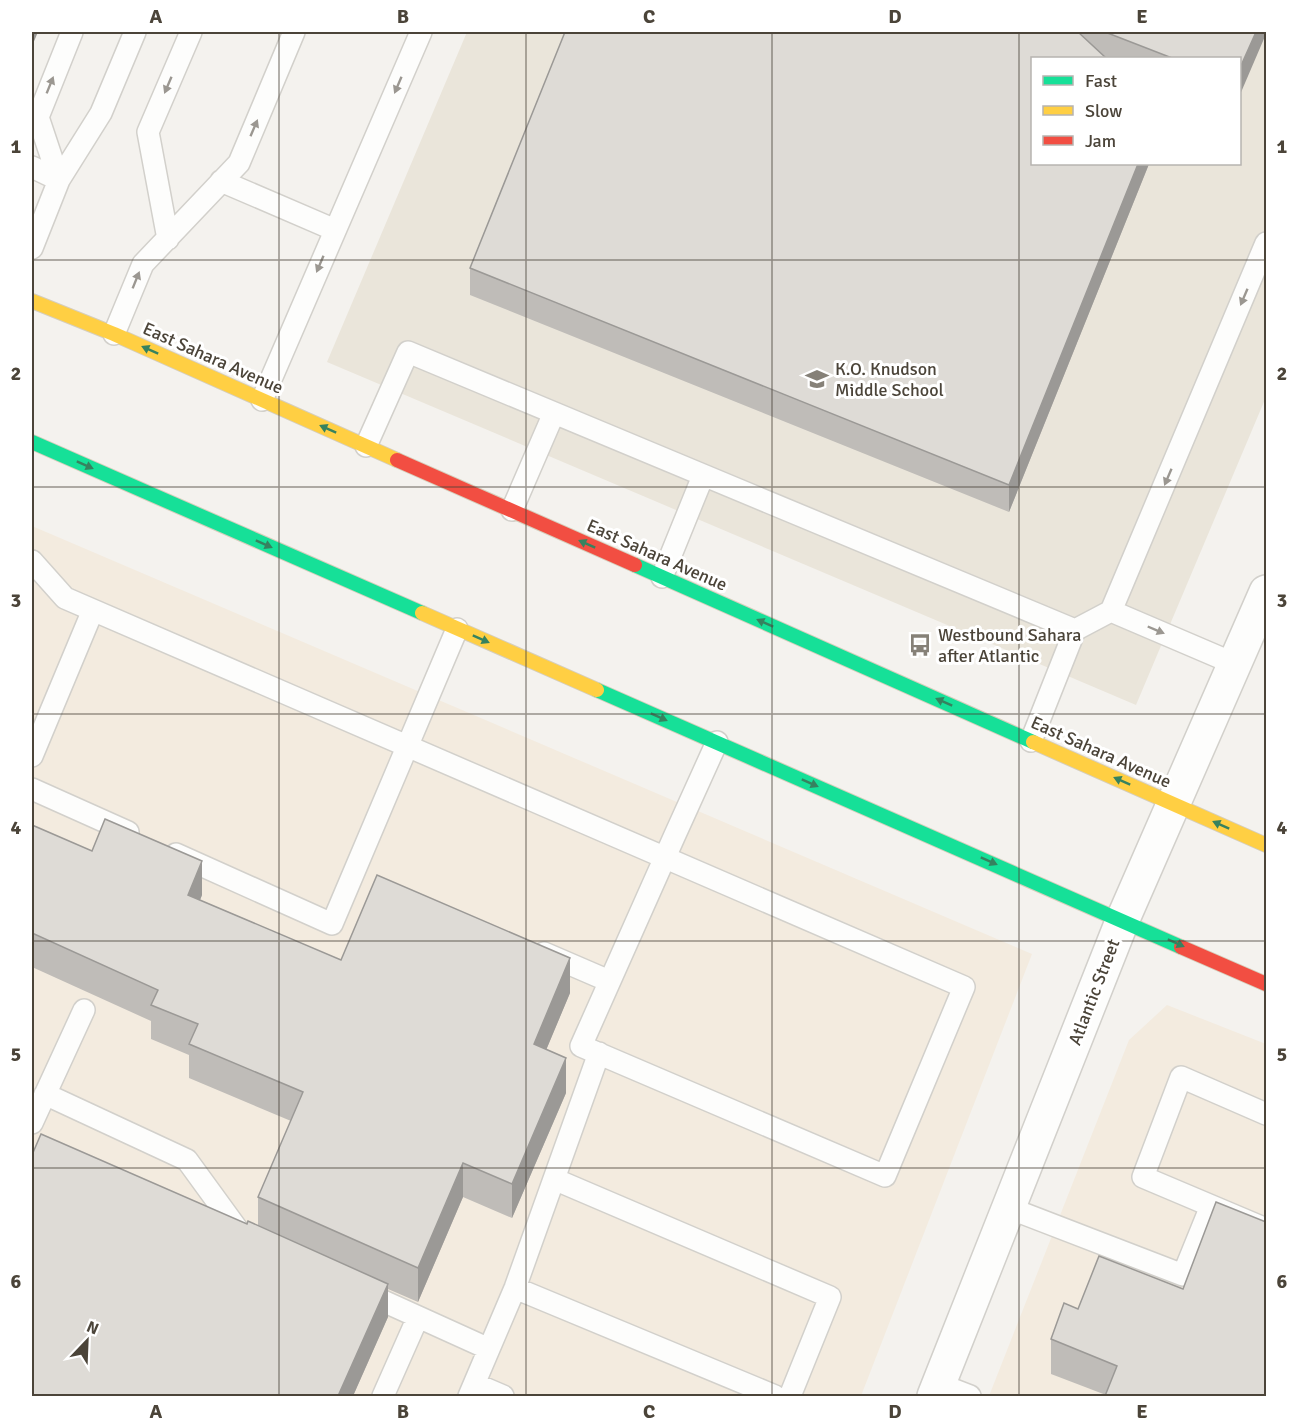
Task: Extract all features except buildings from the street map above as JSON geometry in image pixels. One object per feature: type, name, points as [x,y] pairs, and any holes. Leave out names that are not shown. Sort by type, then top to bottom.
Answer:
[{"type":"main road","name":"East Sahara Avenue","points":[[32,301],[114,334],[1266,845]]},
{"type":"main road","points":[[32,442],[1266,984]]},
{"type":"street","name":"Atlantic Street","points":[[937,1390],[1123,920],[1266,592]]},
{"type":"lane","points":[[58,180],[38,117],[72,32]]},
{"type":"lane","points":[[32,248],[58,180],[101,113],[135,32]]},
{"type":"lane","points":[[168,239],[148,132],[190,32]]},
{"type":"lane","points":[[114,334],[143,264],[239,163],[294,32]]},
{"type":"lane","points":[[262,400],[421,32]]},
{"type":"lane","points":[[32,167],[58,180]]},
{"type":"lane","points":[[221,181],[335,230]]},
{"type":"lane","points":[[1031,741],[1075,630],[1111,611],[1266,243]]},
{"type":"lane","points":[[366,446],[408,352],[1075,630]]},
{"type":"lane","points":[[512,510],[554,413]]},
{"type":"lane","points":[[662,577],[703,476]]},
{"type":"lane","points":[[32,561],[37,563],[66,598],[665,857],[964,987],[885,1176],[581,1046],[609,981],[665,857],[717,742]]},
{"type":"lane","points":[[32,756],[93,610]]},
{"type":"lane","points":[[1111,611],[1235,664]]},
{"type":"lane","points":[[32,789],[332,924],[457,629]]},
{"type":"lane","points":[[354,872],[375,881]]},
{"type":"lane","points":[[524,945],[609,981]]},
{"type":"lane","points":[[32,1123],[84,1010]]},
{"type":"lane","points":[[503,1396],[472,1390],[515,1288],[599,1053]]},
{"type":"lane","points":[[1266,1114],[1181,1077],[1143,1177],[1266,1229]]},
{"type":"lane","points":[[45,1094],[187,1160],[244,1239],[266,1249]]},
{"type":"lane","points":[[554,1179],[830,1297],[790,1396]]},
{"type":"lane","points":[[1010,1208],[1183,1275],[1211,1206]]},
{"type":"lane","points":[[342,1283],[489,1349]]},
{"type":"lane","points":[[515,1288],[775,1396]]},
{"type":"lane","points":[[383,1396],[418,1317]]},
{"type":"lane","points":[[937,1390],[970,1396]]},
{"type":"shaded area","name":"K.O. Knudson Middle School","points":[[467,32],[1266,32],[1266,397],[1136,705],[327,362]]},
{"type":"shaded area","points":[[32,526],[1032,954],[861,1396],[32,1396]]},
{"type":"shaded area","points":[[1167,1005],[1266,1044],[1266,1396],[989,1396],[1129,1040]]},
{"type":"traffic: fast","points":[[32,442],[422,613]]},
{"type":"traffic: fast","points":[[635,565],[1033,742]]},
{"type":"traffic: fast","points":[[597,690],[1181,947]]},
{"type":"traffic: slow","points":[[32,301],[114,334],[397,460]]},
{"type":"traffic: slow","points":[[422,613],[597,690]]},
{"type":"traffic: slow","points":[[1033,742],[1266,845]]},
{"type":"traffic: jam","points":[[397,460],[635,565]]},
{"type":"traffic: jam","points":[[1181,947],[1266,984]]},
{"type":"place","name":"K.O. Knudson Middle School","points":[[817,379]]},
{"type":"place","name":"Westbound Sahara after Atlantic","points":[[920,645]]}]
